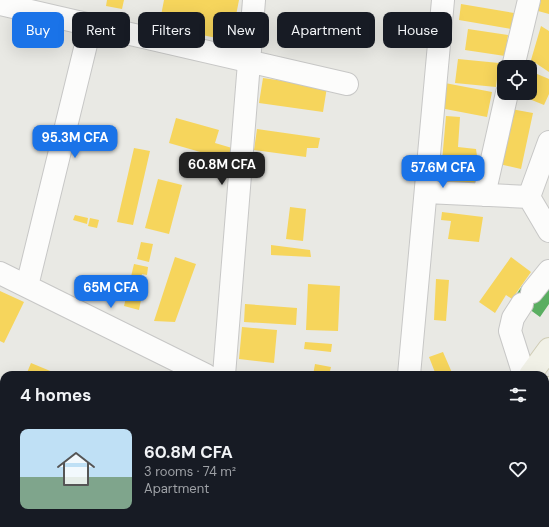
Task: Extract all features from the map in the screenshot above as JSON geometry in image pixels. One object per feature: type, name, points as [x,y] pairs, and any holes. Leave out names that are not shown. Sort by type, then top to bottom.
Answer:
[{"type":"main road","points":[[533,371],[549,349]]},
{"type":"street","points":[[224,371],[254,0]]},
{"type":"street","points":[[409,371],[443,0]]},
{"type":"street","points":[[515,60],[529,0]]},
{"type":"street","points":[[0,4],[72,20]]},
{"type":"street","points":[[130,33],[347,84]]},
{"type":"street","points":[[27,286],[85,48]]},
{"type":"street","points":[[484,195],[505,100]]},
{"type":"street","points":[[529,197],[549,142]]},
{"type":"street","points":[[426,192],[529,197]]},
{"type":"street","points":[[529,197],[549,231]]},
{"type":"street","points":[[523,371],[510,330],[513,318],[549,271]]},
{"type":"street","points":[[0,273],[198,371]]},
{"type":"building: Homes","points":[[107,0],[124,0],[122,9],[106,6]]},
{"type":"building: Homes","points":[[164,0],[239,0],[237,12],[213,12],[213,37],[205,36],[205,12],[162,12]]},
{"type":"building: Homes","points":[[541,0],[549,0],[549,14],[538,11]]},
{"type":"building: Homes","points":[[461,4],[514,13],[511,29],[459,20]]},
{"type":"building: Homes","points":[[541,26],[549,31],[549,72],[537,64],[537,60],[531,60]]},
{"type":"building: Homes","points":[[468,29],[508,35],[505,56],[465,50]]},
{"type":"building: Homes","points":[[458,59],[497,63],[496,87],[455,83]]},
{"type":"building: Homes","points":[[537,74],[549,79],[549,94],[544,105],[532,100],[537,100]]},
{"type":"building: Homes","points":[[263,78],[327,87],[323,112],[259,103]]},
{"type":"building: Homes","points":[[445,83],[492,92],[487,117],[440,108]]},
{"type":"building: Homes","points":[[511,109],[533,113],[521,169],[499,164]]},
{"type":"building: Homes","points":[[446,116],[460,117],[458,147],[476,149],[477,156],[480,158],[477,188],[440,184]]},
{"type":"building: Homes","points":[[176,118],[219,130],[215,143],[232,148],[228,160],[169,143]]},
{"type":"building: Homes","points":[[257,129],[320,138],[318,148],[307,148],[306,157],[254,150]]},
{"type":"building: Homes","points":[[134,148],[150,151],[133,225],[117,222]]},
{"type":"building: Homes","points":[[158,179],[182,185],[169,234],[145,228]]},
{"type":"building: Homes","points":[[290,207],[306,209],[303,241],[286,239]]},
{"type":"building: Homes","points":[[442,212],[483,217],[479,242],[448,239],[451,221],[441,220]]},
{"type":"building: Homes","points":[[75,215],[88,218],[87,224],[73,220]]},
{"type":"building: Homes","points":[[90,218],[99,220],[97,228],[88,226]]},
{"type":"building: Homes","points":[[141,242],[153,244],[149,262],[137,259]]},
{"type":"building: Homes","points":[[271,245],[310,250],[311,257],[271,255]]},
{"type":"building: Homes","points":[[175,257],[196,264],[175,322],[154,321]]},
{"type":"building: Homes","points":[[511,257],[531,272],[512,299],[506,295],[495,313],[479,302]]},
{"type":"building: Homes","points":[[134,264],[148,267],[147,275],[142,274],[137,294],[142,295],[139,310],[124,306]]},
{"type":"building: Homes","points":[[436,279],[449,280],[446,321],[434,320]]},
{"type":"building: Homes","points":[[308,284],[340,286],[338,331],[306,330]]},
{"type":"building: Homes","points":[[0,291],[24,302],[4,343],[0,341]]},
{"type":"building: Homes","points":[[245,304],[297,308],[296,325],[244,322]]},
{"type":"building: Homes","points":[[242,327],[277,330],[274,363],[239,359]]},
{"type":"building: Homes","points":[[305,342],[332,344],[331,352],[304,349]]},
{"type":"building: Homes","points":[[443,352],[451,371],[434,371],[429,357]]},
{"type":"building: Homes","points":[[31,363],[50,371],[28,371]]},
{"type":"building: Homes","points":[[315,364],[331,367],[330,371],[314,371]]},
{"type":"building: Public","points":[[549,278],[549,304],[540,317],[514,298],[522,286],[532,292]]}]
